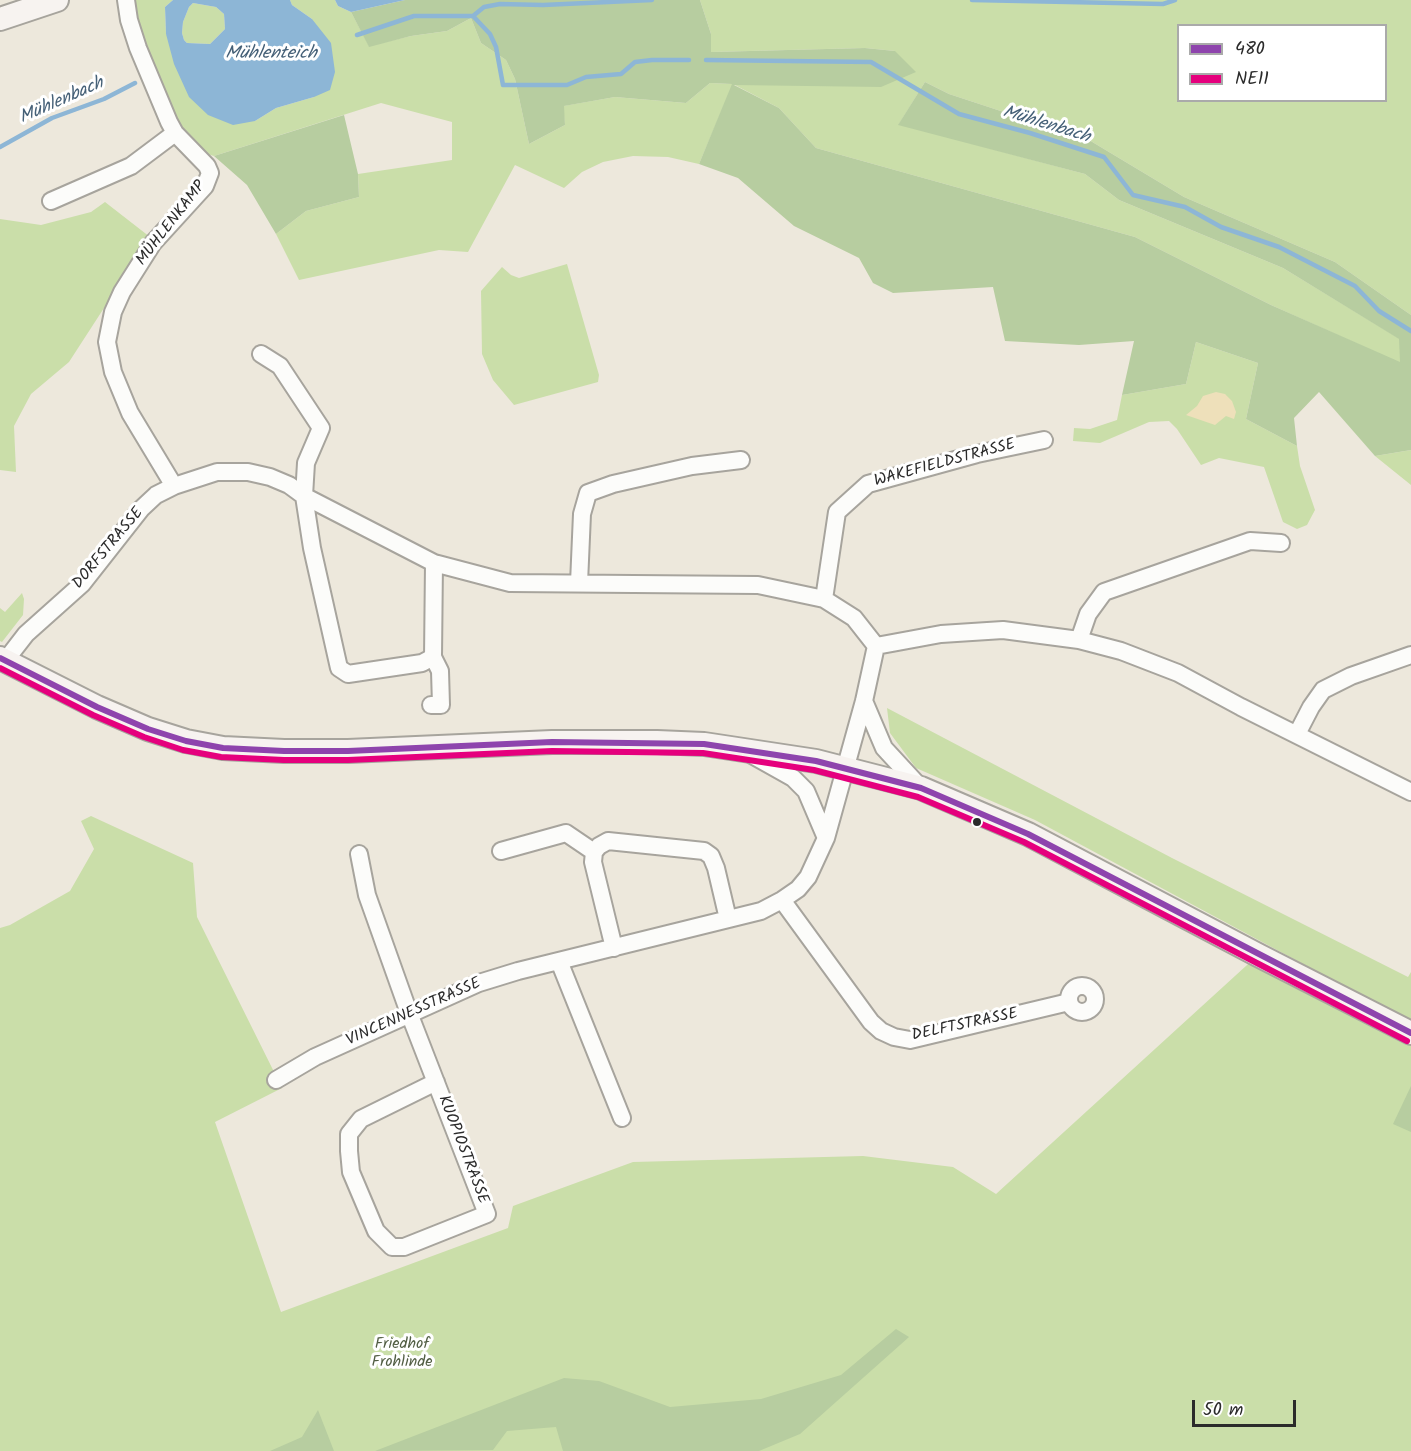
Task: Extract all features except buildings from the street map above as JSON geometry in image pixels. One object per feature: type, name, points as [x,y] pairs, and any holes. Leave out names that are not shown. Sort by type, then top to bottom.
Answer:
[{"type":"main road","points":[[0,19],[57,0]]},
{"type":"main road","points":[[3,659],[97,708],[148,729],[186,741],[223,748],[348,751],[552,742],[704,744],[816,761],[921,788],[1028,834],[1258,956],[1411,1033]]},
{"type":"street","name":"MÜHLENKAMP","points":[[126,0],[129,20],[138,48],[169,122],[175,133],[207,166],[210,173],[205,186],[153,243],[122,292],[113,312],[107,342],[113,372],[130,413],[174,486]]},
{"type":"street","points":[[51,201],[131,166],[175,133]]},
{"type":"street","points":[[261,354],[280,366],[321,428],[306,464],[304,496],[312,548],[339,668],[348,674],[422,663],[433,657]]},
{"type":"street","name":"WAKEFIELDSTRASSE","points":[[824,599],[837,512],[868,484],[977,454],[1044,440]]},
{"type":"street","points":[[579,583],[582,514],[588,493],[613,484],[692,466],[741,460]]},
{"type":"street","name":"DORFSTRASSE","points":[[3,659],[40,620],[82,584],[141,509],[156,495],[217,471],[248,472],[279,481],[304,496]]},
{"type":"street","points":[[304,496],[434,564],[510,583],[758,585],[824,599],[854,618],[876,646]]},
{"type":"street","points":[[1079,640],[1088,614],[1104,592],[1250,541],[1281,543]]},
{"type":"street","points":[[431,705],[441,705],[440,671],[433,657],[434,564]]},
{"type":"street","points":[[876,646],[941,634],[1003,630],[1079,640],[1121,651],[1178,673],[1411,792]]},
{"type":"street","points":[[845,768],[864,701],[876,646]]},
{"type":"street","points":[[1297,734],[1323,690],[1351,676],[1411,655]]},
{"type":"street","points":[[864,701],[884,748],[921,788]]},
{"type":"street","points":[[742,749],[793,778],[806,790],[826,838]]},
{"type":"street","name":"VINCENNESSTRASSE","points":[[276,1080],[315,1057],[479,983],[518,971],[761,911],[782,900],[798,889],[808,877],[826,838],[845,768]]},
{"type":"street","points":[[501,851],[566,833],[594,852]]},
{"type":"street","points":[[614,948],[593,862],[594,852],[608,841],[704,851],[711,856],[717,868],[728,919]]},
{"type":"street","name":"KUOPIOSTRASSE","points":[[359,854],[367,895],[409,1013],[436,1082],[487,1214],[404,1247],[392,1247],[376,1231],[351,1172],[348,1151],[350,1134],[361,1119],[436,1082]]},
{"type":"street","name":"DELFTSTRASSE","points":[[782,900],[871,1022],[881,1031],[894,1037],[910,1040],[1070,1002]]},
{"type":"street","points":[[559,961],[622,1118]]},
{"type":"green space","points":[[126,0],[173,0],[165,7],[166,34],[255,121],[276,108],[314,97],[312,19],[292,5],[290,0],[335,0],[338,6],[351,12],[369,46],[411,36],[447,31],[471,18],[481,43],[506,60],[515,79],[529,144],[565,125],[563,106],[615,97],[686,103],[710,83],[733,84],[699,164],[668,157],[633,156],[603,162],[582,172],[564,188],[515,165],[468,252],[439,250],[299,280],[276,234],[306,211],[359,197],[358,174],[452,160],[452,122],[381,103],[214,156],[190,149],[175,133]]},
{"type":"green space","points":[[405,0],[700,0],[711,34],[711,52],[865,48],[895,51],[916,72],[881,87],[734,85],[779,108],[816,148],[1135,237],[1271,305],[1400,362],[1399,339],[1283,268],[1119,200],[1085,174],[898,125],[925,82],[949,94],[1089,140],[1184,197],[1335,262],[1411,315],[1411,450],[1375,456],[1319,392],[1294,418],[1297,446],[1246,419],[1258,363],[1196,342],[1186,384],[1122,395],[1134,341],[1079,345],[1005,341],[993,287],[893,293],[873,283],[859,258],[794,226],[738,178],[699,164],[732,84],[710,83],[686,103],[615,97],[564,106],[565,125],[529,144],[515,79],[506,60],[481,43],[471,18],[447,31],[411,36],[369,47],[351,12]]},
{"type":"green space","points":[[700,0],[1411,0],[1411,315],[1335,262],[1184,197],[1089,140],[949,94],[925,82],[899,124],[1085,174],[1119,200],[1283,268],[1400,339],[1400,363],[1271,305],[1135,237],[816,148],[779,108],[733,84],[895,51],[865,48],[711,52],[711,34]]},
{"type":"green space","points":[[193,3],[216,7],[224,14],[225,29],[210,44],[187,43],[184,40],[183,22]]},
{"type":"green space","points":[[344,115],[358,174],[359,197],[306,211],[276,234],[247,185],[214,156]]},
{"type":"green space","points":[[105,202],[150,237],[69,362],[31,394],[14,426],[16,472],[0,470],[0,219],[41,225],[91,212]]},
{"type":"green space","points":[[567,264],[599,375],[598,382],[514,405],[493,380],[482,354],[481,291],[502,267],[511,275],[519,278]]},
{"type":"green space","points":[[1196,342],[1258,363],[1246,419],[1297,446],[1300,466],[1315,510],[1307,525],[1297,529],[1283,522],[1264,467],[1219,458],[1201,465],[1169,421],[1149,422],[1100,443],[1073,441],[1074,428],[1090,429],[1117,420],[1122,395],[1186,384]]},
{"type":"green space","points":[[1411,450],[1411,485],[1375,456]]},
{"type":"green space","points":[[22,593],[23,615],[2,642],[0,641],[0,608],[5,612]]},
{"type":"green space","points":[[887,708],[1172,858],[1408,977],[1411,972],[1411,1022],[1035,820],[916,768],[890,733]]},
{"type":"green space","name":"Friedhof Frohlinde","points":[[91,816],[193,863],[197,917],[282,1088],[215,1122],[281,1312],[508,1228],[513,1206],[633,1162],[863,1156],[953,1167],[996,1194],[1258,955],[1411,1033],[1411,1451],[0,1451],[0,928],[10,925],[70,891],[94,849],[81,821]]},
{"type":"green space","points":[[1411,1086],[1411,1132],[1393,1124]]},
{"type":"green space","points":[[896,1329],[909,1337],[800,1434],[759,1451],[563,1451],[556,1427],[507,1431],[493,1450],[375,1451],[564,1378],[599,1381],[670,1407],[761,1399],[841,1375]]},
{"type":"green space","points":[[318,1410],[334,1451],[270,1451],[302,1437]]},
{"type":"sand","points":[[1216,392],[1225,394],[1232,401],[1236,412],[1234,419],[1226,416],[1215,425],[1186,415],[1197,406],[1203,396]]},
{"type":"water","name":"Mühlenteich","points":[[173,0],[290,0],[292,5],[312,19],[331,43],[335,72],[330,90],[276,108],[255,121],[233,125],[208,115],[189,97],[174,64],[166,34],[165,7]],"holes":[[[193,3],[216,7],[224,14],[225,29],[210,44],[187,43],[182,33],[183,22],[189,7]]]},
{"type":"water","points":[[335,0],[405,0],[351,12],[338,6]]},
{"type":"waterway","points":[[357,35],[414,16],[473,16],[484,7],[500,4],[543,5],[652,0]]},
{"type":"waterway","points":[[972,0],[1163,4],[1175,0]]},
{"type":"waterway","name":"Mühlenbach","points":[[473,16],[490,34],[496,47],[503,85],[567,85],[586,77],[621,74],[635,62],[689,60]]},
{"type":"waterway","name":"Mühlenbach","points":[[706,60],[871,62],[959,114],[1030,133],[1104,157],[1133,195],[1185,207],[1221,227],[1279,247],[1355,286],[1379,311],[1411,331]]},
{"type":"waterway","name":"Mühlenbach","points":[[0,147],[52,118],[104,99],[135,83]]},
{"type":"transit line","name":"480","points":[[0,658],[97,707],[148,729],[186,741],[223,748],[348,751],[552,742],[704,744],[816,761],[921,788],[1028,834],[1411,1033]]},
{"type":"transit line","name":"NE11","points":[[0,668],[93,715],[144,737],[183,750],[221,757],[348,760],[552,751],[703,753],[814,770],[918,797],[1024,842],[1407,1041]]}]
